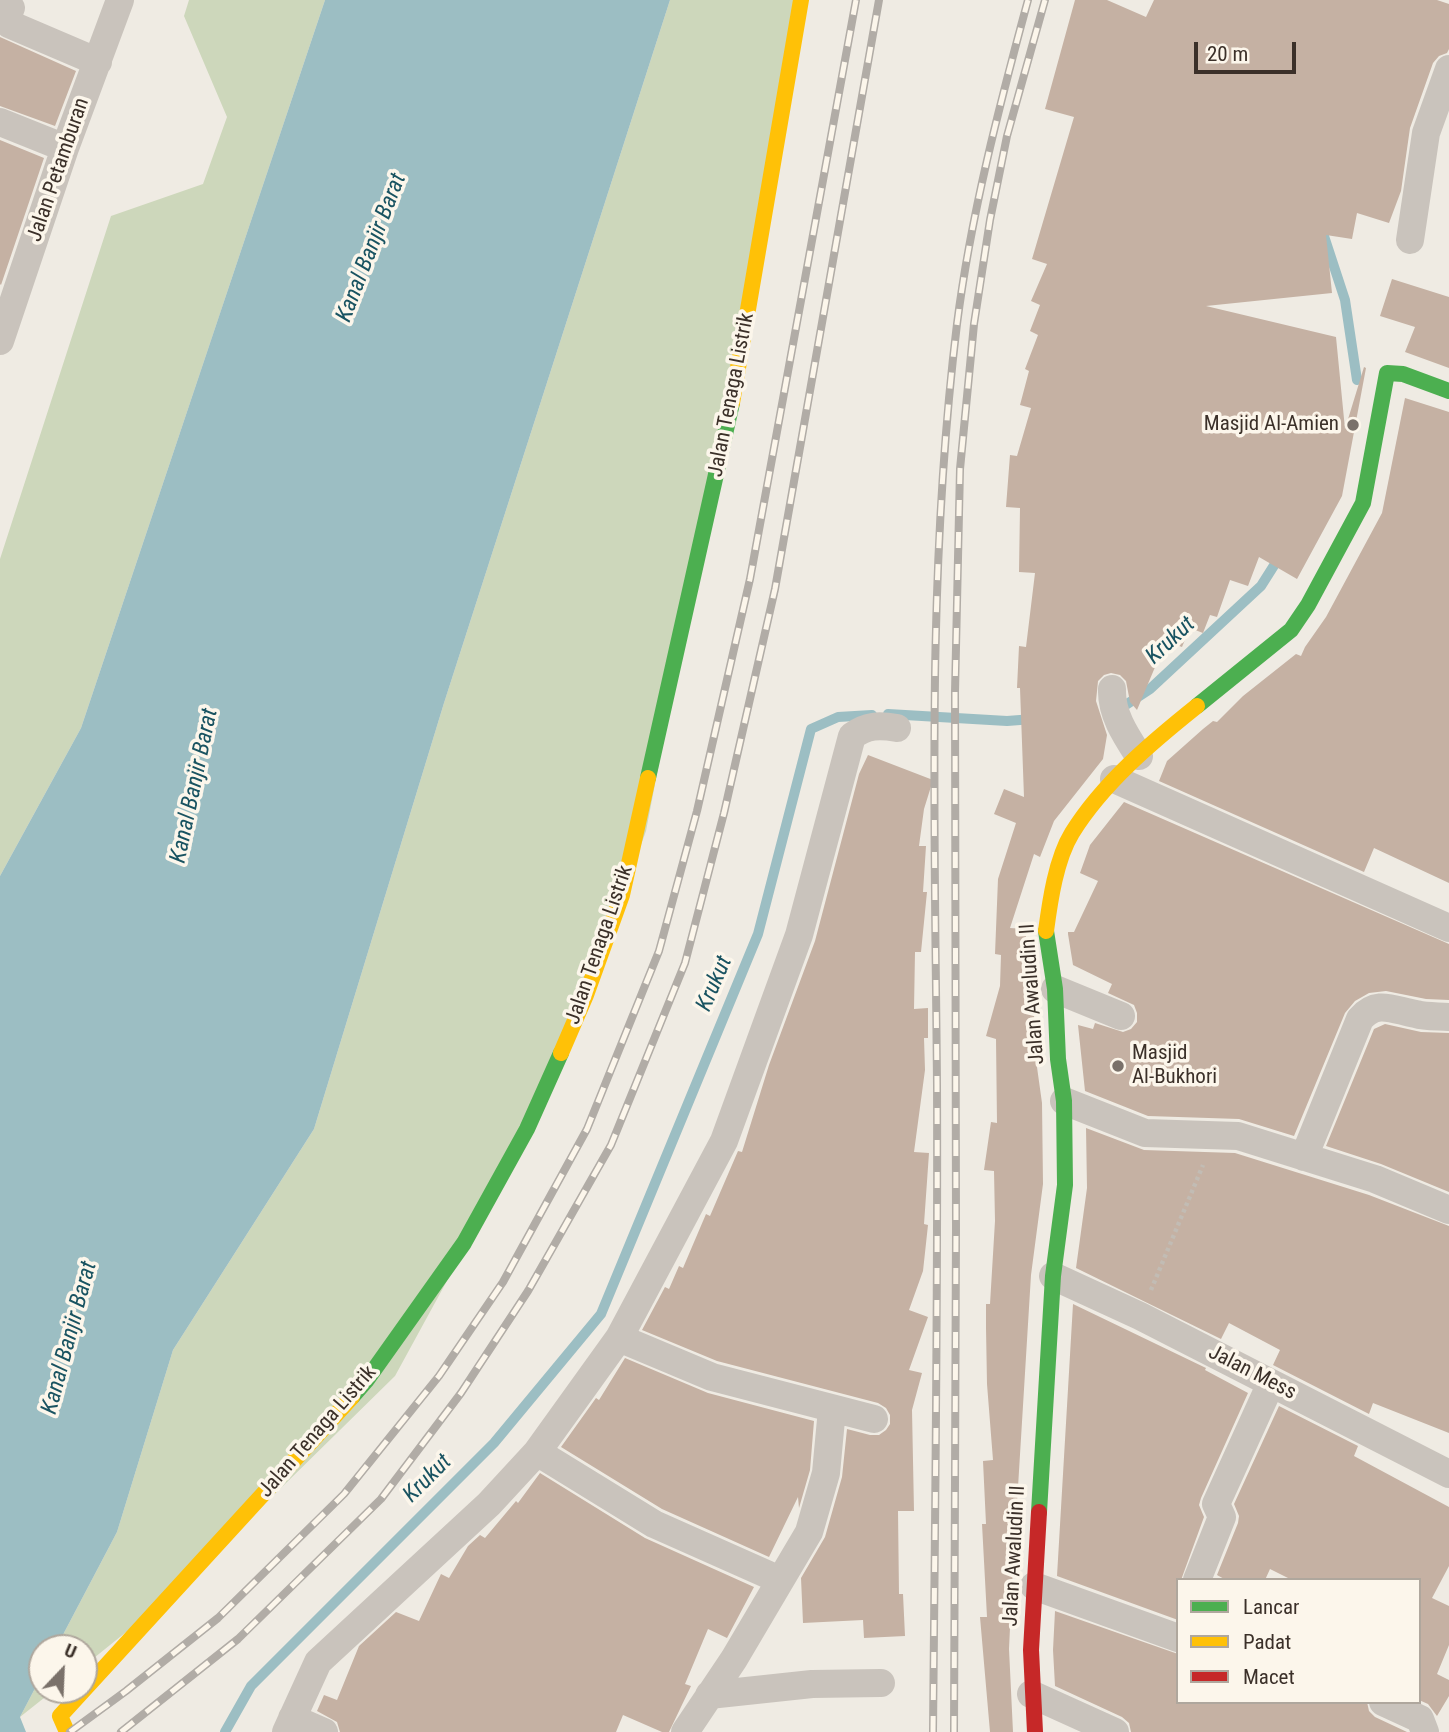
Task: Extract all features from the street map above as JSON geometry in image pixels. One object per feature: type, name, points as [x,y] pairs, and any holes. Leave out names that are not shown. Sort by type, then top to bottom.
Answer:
[{"type":"street","points":[[4,0],[11,8],[6,17],[9,24],[98,62]]},
{"type":"street","name":"Jalan Petamburan","points":[[3,324],[120,0]]},
{"type":"street","name":"Jalan Tenaga Listrik","points":[[67,1732],[60,1716],[366,1381],[464,1243],[527,1129],[586,995],[622,895],[733,400],[801,0]]},
{"type":"street","points":[[1410,240],[1426,133],[1449,69]]},
{"type":"street","points":[[0,122],[65,148]]},
{"type":"street","name":"Jalan Awaludin II","points":[[1035,1732],[1031,1694],[1034,1586],[1053,1276],[1065,1185],[1064,1101],[1058,1059],[1055,989],[1046,935],[1051,889],[1071,834],[1114,779],[1132,745],[1189,712],[1291,630],[1308,605],[1363,503],[1387,373],[1403,374],[1449,391]]},
{"type":"street","points":[[1112,696],[1132,745]]},
{"type":"street","points":[[324,1732],[289,1725],[318,1662],[489,1504],[537,1452],[619,1338],[724,1141],[799,935],[852,736],[859,730],[877,724],[898,728]]},
{"type":"street","points":[[1114,779],[1449,928]]},
{"type":"street","points":[[1055,989],[1121,1016]]},
{"type":"street","points":[[1304,1157],[1360,1019],[1367,1011],[1381,1006],[1418,1015],[1449,1017]]},
{"type":"street","points":[[1064,1101],[1144,1132],[1238,1136],[1375,1179],[1449,1210]]},
{"type":"street","name":"Jalan Mess","points":[[1053,1276],[1140,1316],[1449,1474]]},
{"type":"street","points":[[619,1338],[712,1377],[874,1419]]},
{"type":"street","points":[[1198,1578],[1222,1517],[1216,1504],[1271,1383]]},
{"type":"street","points":[[685,1732],[734,1659],[808,1532],[826,1473],[832,1409]]},
{"type":"street","points":[[537,1452],[654,1524],[780,1580]]},
{"type":"street","points":[[1034,1586],[1176,1635]]},
{"type":"street","points":[[709,1695],[812,1684],[881,1683]]},
{"type":"street","points":[[1031,1694],[1115,1732]]},
{"type":"street","points":[[1387,1704],[1420,1719],[1425,1732]]},
{"type":"path","points":[[1140,1316],[1215,1135]]},
{"type":"green space","points":[[189,0],[325,0],[81,728],[0,876],[0,559],[111,216],[203,184],[227,117],[184,16]]},
{"type":"green space","points":[[670,0],[805,0],[646,831],[555,1083],[395,1376],[172,1595],[98,1655],[98,1634],[63,1634],[117,1532],[173,1350],[314,1129],[444,703]]},
{"type":"green space","points":[[28,1702],[28,1704],[36,1704],[20,1717]]},
{"type":"water","name":"Kanal Banjir Barat","points":[[325,0],[670,0],[444,703],[314,1129],[173,1350],[117,1532],[63,1634],[28,1634],[28,1702],[20,1717],[26,1732],[0,1732],[0,876],[81,728]]},
{"type":"building","points":[[1075,0],[1107,0],[1146,17],[1154,0],[1437,0],[1449,4],[1449,49],[1433,63],[1410,128],[1401,191],[1389,223],[1357,213],[1352,239],[1326,235],[1332,293],[1206,306],[1336,337],[1345,429],[1364,367],[1366,368],[1342,496],[1297,579],[1259,557],[1248,586],[1230,580],[1217,617],[1210,615],[1203,633],[1190,628],[1182,647],[1166,641],[1137,710],[1130,702],[1126,681],[1120,675],[1111,673],[1098,681],[1096,701],[1107,735],[1103,759],[1054,821],[1040,857],[1034,854],[1010,928],[1025,929],[1033,991],[1036,1060],[1042,1103],[1043,1184],[1031,1275],[1012,1585],[1009,1649],[1013,1732],[990,1732],[980,1617],[987,1617],[982,1524],[986,1524],[983,1461],[993,1460],[987,1384],[986,1304],[990,1304],[995,1221],[994,1171],[984,1170],[991,1122],[997,1123],[996,1039],[986,1036],[1000,986],[1001,955],[995,954],[998,879],[1016,823],[994,814],[1004,789],[1024,797],[1020,688],[1017,688],[1019,646],[1026,647],[1035,573],[1019,572],[1020,508],[1006,507],[1010,455],[1017,456],[1031,408],[1020,405],[1029,371],[1025,369],[1038,335],[1030,331],[1040,305],[1031,301],[1047,264],[1032,259],[1074,117],[1045,109]]},
{"type":"building","points":[[0,37],[76,71],[55,126],[0,106]]},
{"type":"building","points":[[0,140],[44,158],[1,285],[0,284]]},
{"type":"building","points":[[1392,279],[1449,297],[1449,368],[1405,352],[1415,327],[1380,316]]},
{"type":"building","points":[[1405,398],[1449,412],[1449,883],[1374,848],[1364,872],[1159,781],[1167,761],[1203,729],[1213,721],[1217,722],[1243,696],[1296,654],[1301,656],[1326,617],[1382,513]]},
{"type":"building","points":[[868,755],[933,780],[924,809],[919,846],[926,846],[923,892],[927,892],[921,952],[915,952],[914,1009],[928,1008],[928,1038],[924,1038],[925,1070],[914,1152],[929,1153],[924,1224],[928,1225],[923,1271],[909,1310],[928,1317],[909,1370],[922,1373],[912,1410],[914,1511],[898,1511],[899,1594],[903,1594],[905,1636],[864,1638],[863,1620],[803,1623],[801,1578],[825,1537],[842,1477],[847,1429],[879,1435],[890,1424],[890,1415],[886,1408],[878,1403],[717,1361],[642,1330],[665,1287],[669,1289],[679,1266],[683,1268],[706,1214],[710,1216],[738,1151],[742,1152],[769,1065],[815,941],[859,774]]},
{"type":"building","points":[[1124,802],[1449,944],[1449,1000],[1426,999],[1386,991],[1369,993],[1355,1001],[1345,1013],[1294,1136],[1239,1119],[1148,1116],[1085,1091],[1078,1025],[1093,1029],[1095,1023],[1123,1032],[1131,1029],[1137,1022],[1134,1005],[1108,993],[1112,984],[1073,965],[1068,934],[1074,932],[1098,881],[1080,873],[1090,845]]},
{"type":"building","points":[[1385,1024],[1421,1032],[1449,1033],[1449,1192],[1381,1164],[1326,1146],[1374,1029]]},
{"type":"building","points":[[1086,1128],[1144,1150],[1235,1153],[1369,1195],[1449,1226],[1449,1433],[1373,1403],[1369,1414],[1273,1365],[1280,1350],[1229,1323],[1221,1339],[1076,1268],[1087,1188]]},
{"type":"building","points":[[1073,1304],[1206,1368],[1205,1370],[1248,1393],[1201,1498],[1199,1505],[1204,1517],[1182,1578],[1176,1578],[1176,1619],[1057,1576]]},
{"type":"building","points":[[625,1358],[708,1393],[814,1421],[810,1470],[799,1508],[798,1497],[769,1557],[662,1509],[561,1447],[596,1398],[599,1400]]},
{"type":"building","points":[[1279,1406],[1358,1446],[1354,1456],[1449,1507],[1449,1566],[1432,1598],[1449,1606],[1449,1645],[1437,1674],[1449,1680],[1449,1696],[1437,1716],[1428,1704],[1421,1701],[1421,1578],[1288,1578],[1270,1569],[1266,1578],[1222,1578],[1217,1575],[1238,1523],[1239,1516],[1234,1504]]},
{"type":"building","points":[[540,1473],[645,1538],[754,1587],[727,1638],[708,1629],[685,1684],[691,1686],[669,1732],[662,1732],[623,1715],[616,1732],[340,1732],[337,1722],[317,1711],[324,1695],[337,1700],[359,1646],[396,1612],[419,1621],[441,1574],[449,1578],[468,1546],[480,1535],[485,1538],[516,1501],[518,1503]]},
{"type":"building","points":[[1055,1611],[1176,1653],[1176,1704],[1367,1704],[1369,1711],[1375,1717],[1407,1732],[1131,1732],[1129,1723],[1122,1717],[1055,1686]]},
{"type":"waterway","name":"Krukut","points":[[1323,233],[1345,300],[1357,380]]},
{"type":"waterway","name":"Krukut","points":[[1118,710],[1150,689],[1261,586],[1280,556]]},
{"type":"waterway","name":"Krukut","points":[[888,714],[1007,721],[1033,719]]},
{"type":"waterway","name":"Krukut","points":[[225,1732],[251,1686],[494,1443],[601,1314],[758,934],[811,729],[838,717],[872,715]]},
{"type":"railway","points":[[70,1732],[218,1618],[344,1494],[439,1376],[503,1282],[587,1129],[659,951],[697,811],[750,579],[856,0]]},
{"type":"railway","points":[[121,1732],[238,1639],[381,1499],[461,1393],[528,1291],[611,1145],[685,963],[724,813],[775,589],[879,0]]},
{"type":"railway","points":[[933,1732],[937,1246],[934,799],[941,514],[947,419],[963,283],[987,161],[1028,0]]},
{"type":"railway","points":[[954,1732],[955,692],[960,469],[974,324],[990,220],[1007,136],[1045,0]]},
{"type":"traffic: fast","points":[[1197,706],[1291,630],[1308,605],[1363,503],[1387,373],[1403,374],[1449,391]]},
{"type":"traffic: fast","points":[[648,778],[732,403]]},
{"type":"traffic: fast","points":[[1039,1512],[1053,1276],[1065,1185],[1064,1101],[1058,1059],[1055,989],[1046,931]]},
{"type":"traffic: fast","points":[[352,1397],[464,1243],[527,1129],[561,1053]]},
{"type":"traffic: slow","points":[[732,403],[801,0]]},
{"type":"traffic: slow","points":[[1046,931],[1052,894],[1066,843],[1084,815],[1113,780],[1197,706]]},
{"type":"traffic: slow","points":[[561,1053],[586,995],[622,895],[648,778]]},
{"type":"traffic: slow","points":[[67,1732],[60,1716],[352,1397]]},
{"type":"traffic: jam","points":[[1035,1732],[1031,1650],[1039,1512]]},
{"type":"place","name":"Masjid Al-Amien","points":[[1353,425]]},
{"type":"place","name":"Masjid Al-Bukhori","points":[[1118,1066]]}]
